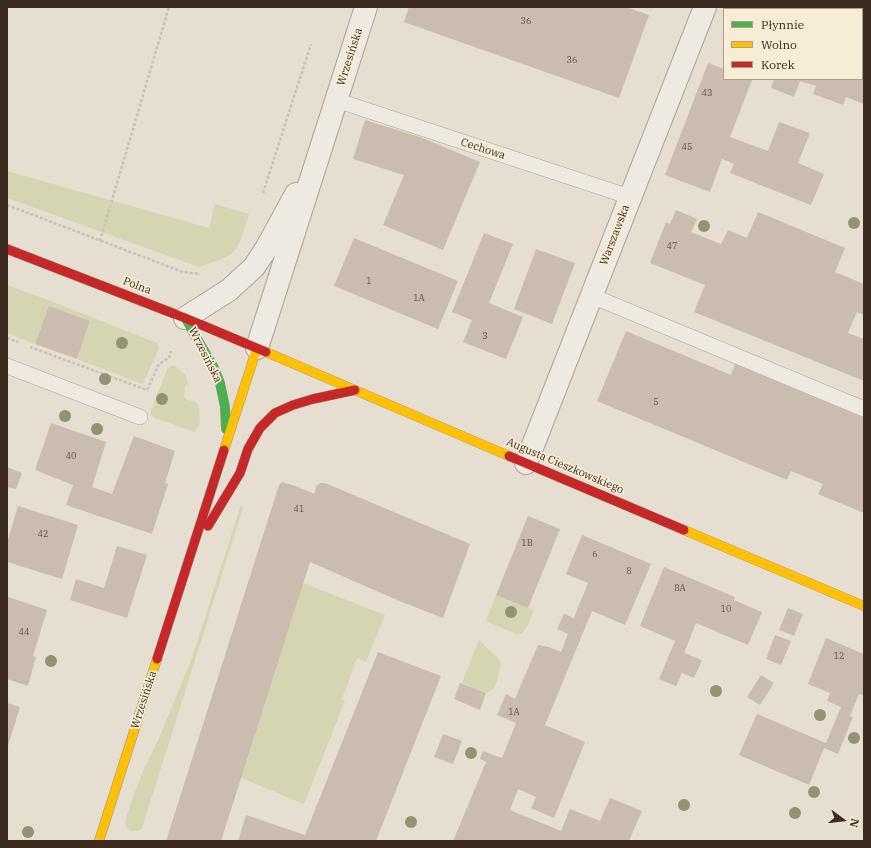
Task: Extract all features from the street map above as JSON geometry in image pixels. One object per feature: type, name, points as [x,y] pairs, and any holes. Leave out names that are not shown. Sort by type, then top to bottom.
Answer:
[{"type":"street","name":"Wrzesińska","points":[[99,841],[366,7]]},
{"type":"street","name":"Warszawska","points":[[526,463],[705,7]]},
{"type":"street","name":"Wrzesińska","points":[[227,442],[225,408],[220,383],[214,368],[185,318],[229,290],[247,274],[260,259],[319,153]]},
{"type":"street","name":"Polna","points":[[7,249],[185,318],[256,348]]},
{"type":"street","name":"Augusta Cieszkowskiego","points":[[256,348],[864,606]]},
{"type":"street","name":"Wrzesińska","points":[[189,558],[240,473],[248,449],[260,428],[275,413],[293,405],[355,390]]},
{"type":"lane","name":"Cechowa","points":[[336,100],[630,197]]},
{"type":"lane","points":[[592,296],[864,409]]},
{"type":"lane","points":[[7,366],[140,417]]},
{"type":"path","points":[[100,241],[169,7]]},
{"type":"path","points":[[263,194],[311,44]]},
{"type":"path","points":[[7,205],[182,272],[204,274]]},
{"type":"path","points":[[7,338],[22,344]]},
{"type":"path","points":[[29,346],[147,390],[159,364],[169,358],[172,349]]},
{"type":"green space","points":[[7,171],[209,228],[215,204],[249,214],[241,240],[236,249],[222,259],[199,267],[7,198]]},
{"type":"green space","points":[[7,285],[157,343],[159,348],[143,384],[77,359],[90,321],[49,306],[35,344],[7,333]]},
{"type":"green space","points":[[170,366],[175,366],[185,374],[188,382],[185,387],[184,397],[188,400],[196,402],[199,407],[200,422],[199,426],[194,432],[155,418],[151,415],[151,410]]},
{"type":"green space","points":[[241,505],[243,508],[142,828],[138,831],[131,831],[126,827],[125,822],[131,802],[192,658]]},
{"type":"green space","points":[[303,583],[385,615],[366,662],[357,658],[342,699],[345,701],[304,804],[241,778]]},
{"type":"green space","points":[[496,595],[534,610],[528,625],[522,634],[516,634],[486,621]]},
{"type":"green space","points":[[479,640],[498,658],[501,663],[497,682],[492,690],[486,693],[462,683]]},
{"type":"building","points":[[409,7],[626,7],[649,15],[619,98],[404,22]]},
{"type":"building","points":[[708,63],[723,69],[723,80],[752,80],[730,137],[768,151],[779,122],[810,133],[798,163],[824,174],[811,205],[730,173],[734,164],[722,159],[710,192],[665,175]]},
{"type":"building","points":[[864,70],[864,104],[846,97],[843,105],[813,94],[816,86],[800,81],[794,97],[771,88],[774,80],[863,80]]},
{"type":"building","points":[[365,120],[420,137],[480,162],[443,250],[383,225],[404,175],[353,159]]},
{"type":"building","points":[[676,210],[697,219],[691,232],[721,244],[728,230],[747,238],[758,212],[845,248],[835,272],[864,284],[864,315],[857,312],[848,333],[864,339],[864,381],[694,312],[705,285],[650,263],[666,222],[670,224]]},
{"type":"building","points":[[484,233],[513,244],[489,303],[523,317],[506,359],[463,342],[472,320],[452,312]]},
{"type":"building","points":[[354,238],[458,281],[438,329],[334,286]]},
{"type":"building","points":[[536,249],[575,263],[552,324],[514,309]]},
{"type":"building","points":[[49,306],[90,321],[77,359],[35,344]]},
{"type":"building","points":[[626,331],[731,375],[735,364],[864,418],[864,513],[818,494],[823,484],[791,471],[787,480],[597,401]]},
{"type":"building","points":[[51,423],[106,442],[92,487],[112,494],[134,436],[175,451],[165,483],[168,484],[152,534],[66,505],[73,485],[35,470]]},
{"type":"building","points":[[7,467],[22,473],[16,489],[7,487]]},
{"type":"building","points":[[282,482],[314,494],[317,485],[325,483],[470,544],[443,618],[397,600],[310,562],[221,841],[166,841],[279,485]]},
{"type":"building","points":[[18,506],[78,525],[62,579],[7,562],[7,543]]},
{"type":"building","points":[[528,516],[560,529],[528,608],[496,595]]},
{"type":"building","points":[[582,535],[651,564],[625,625],[592,611],[545,725],[585,742],[554,818],[531,808],[536,797],[518,789],[510,810],[561,831],[570,809],[600,821],[610,798],[642,811],[629,841],[453,841],[486,762],[480,759],[483,751],[502,758],[516,723],[497,715],[506,694],[515,699],[538,645],[549,647],[561,652],[568,634],[557,629],[564,614],[574,618],[588,583],[566,574]]},
{"type":"building","points":[[117,546],[147,555],[127,618],[70,600],[76,579],[104,588]]},
{"type":"building","points":[[664,567],[735,597],[734,600],[762,612],[748,645],[696,623],[684,653],[702,660],[694,678],[682,673],[676,686],[659,679],[675,641],[640,626]]},
{"type":"building","points":[[8,597],[47,610],[33,656],[36,657],[28,686],[7,679]]},
{"type":"building","points":[[788,608],[803,614],[794,636],[779,630]]},
{"type":"building","points":[[775,635],[791,641],[781,665],[766,659]]},
{"type":"building","points":[[826,638],[864,654],[864,696],[859,694],[850,716],[853,717],[838,754],[824,748],[809,785],[739,755],[757,714],[826,743],[841,707],[827,701],[830,693],[808,684]]},
{"type":"building","points":[[378,652],[441,676],[376,841],[238,841],[246,815],[305,835]]},
{"type":"building","points":[[761,675],[774,683],[760,705],[747,697]]},
{"type":"building","points":[[460,683],[486,693],[480,710],[454,699]]},
{"type":"building","points":[[7,703],[20,707],[7,749]]},
{"type":"building","points":[[443,734],[462,741],[453,764],[434,757]]},
{"type":"traffic: fast","points":[[185,318],[214,368],[220,383],[225,407],[226,429]]},
{"type":"traffic: slow","points":[[224,450],[257,348]]},
{"type":"traffic: slow","points":[[266,352],[509,456]]},
{"type":"traffic: slow","points":[[684,530],[864,606]]},
{"type":"traffic: slow","points":[[99,841],[157,659]]},
{"type":"traffic: jam","points":[[7,249],[185,318],[266,352]]},
{"type":"traffic: jam","points":[[208,526],[240,473],[248,449],[260,428],[275,413],[293,405],[313,399],[355,390]]},
{"type":"traffic: jam","points":[[157,659],[224,450]]},
{"type":"traffic: jam","points":[[509,456],[684,530]]}]
